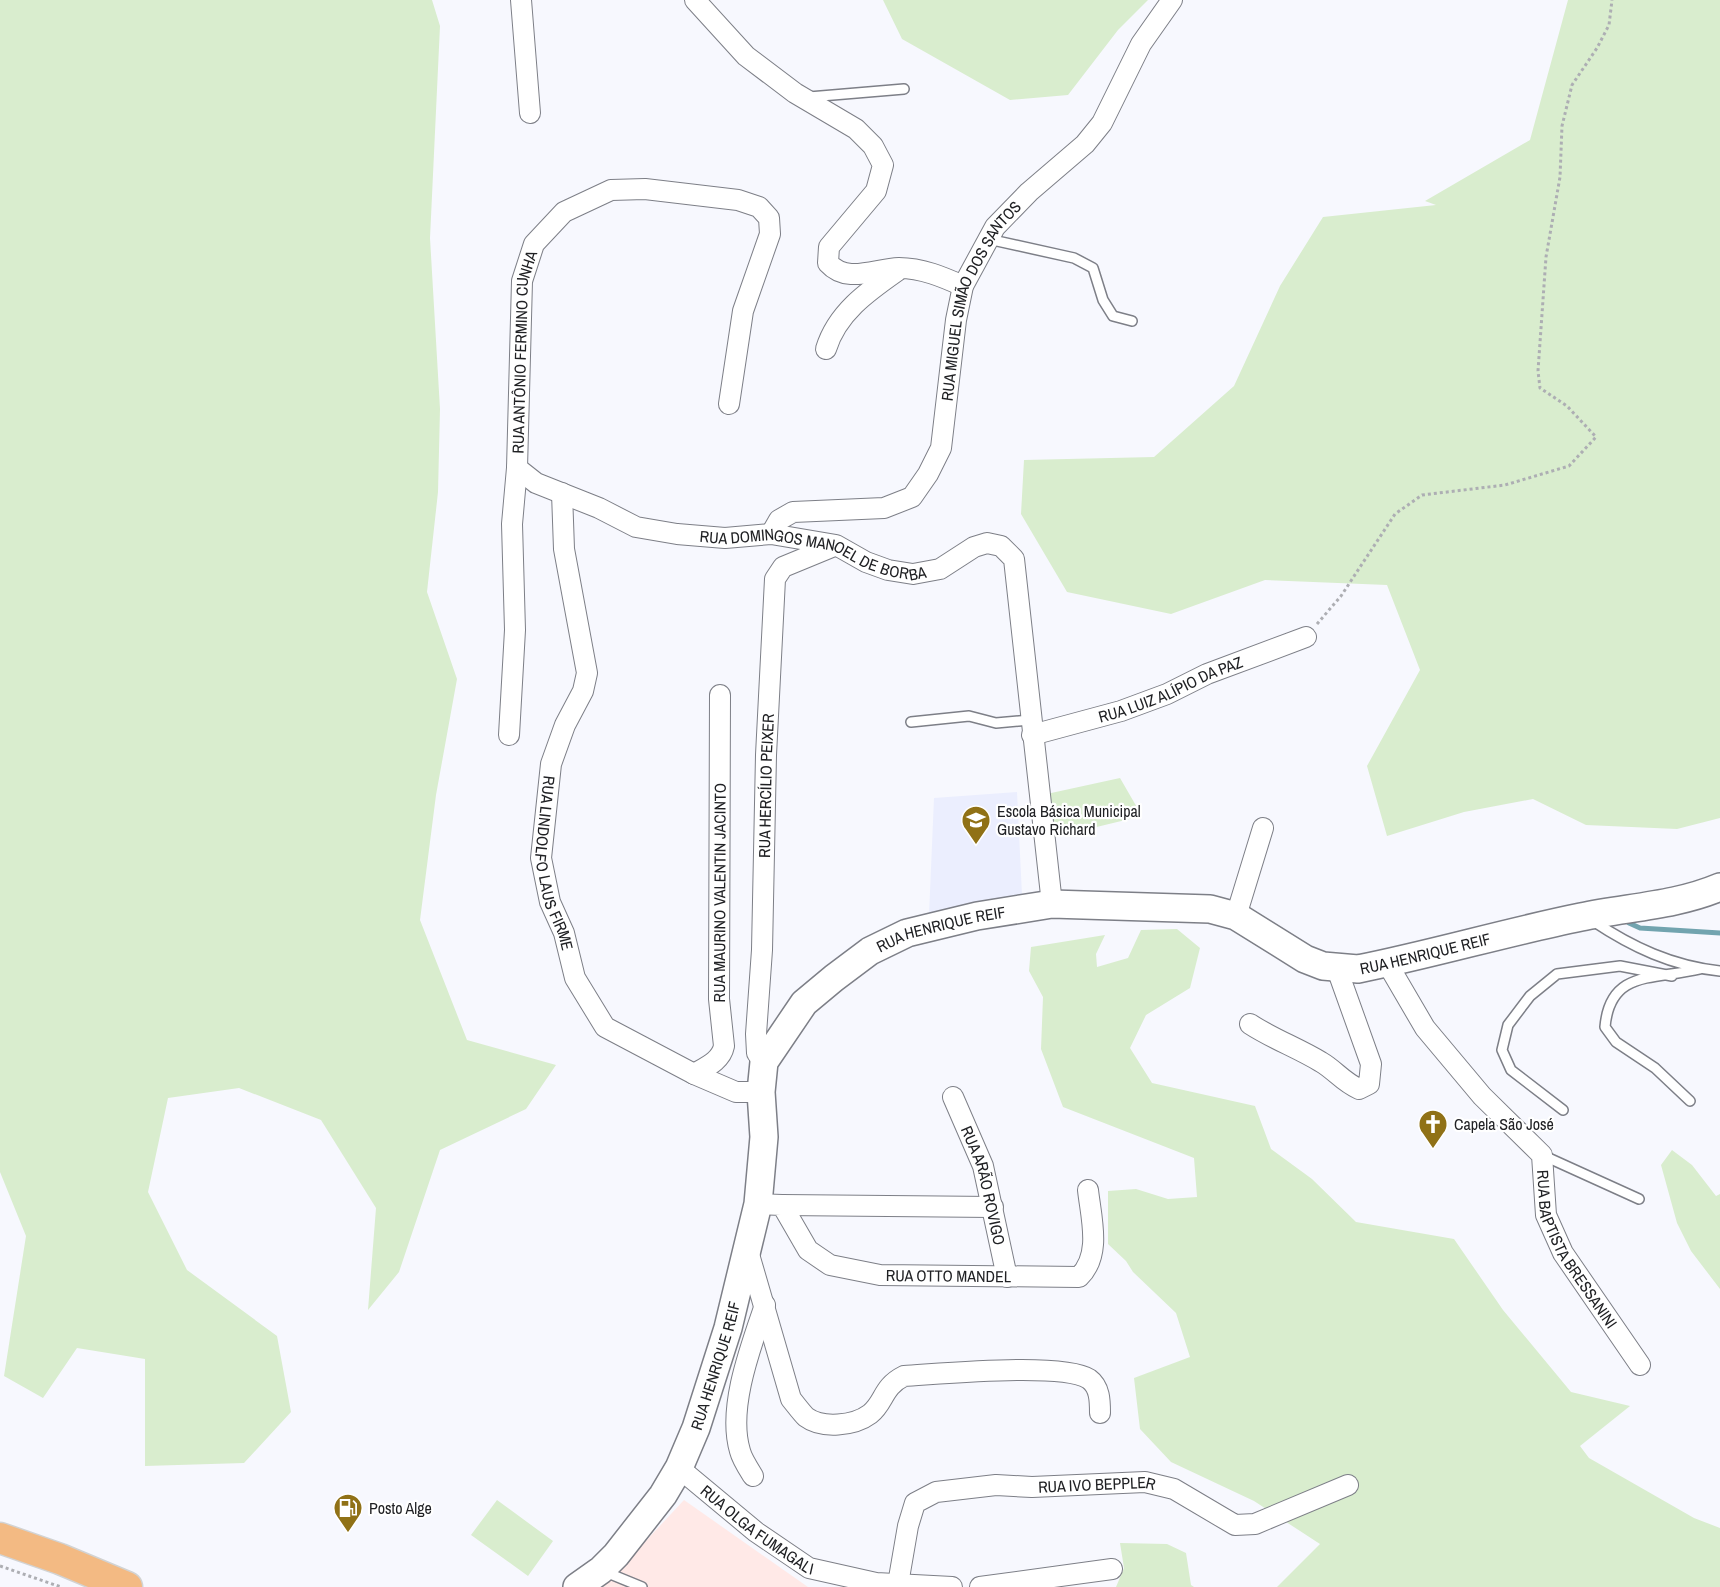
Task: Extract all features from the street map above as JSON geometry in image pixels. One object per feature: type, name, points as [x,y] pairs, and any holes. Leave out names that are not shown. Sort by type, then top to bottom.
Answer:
[{"type":"main road","points":[[0,1538],[60,1559],[127,1587]]},
{"type":"main road","points":[[0,1555],[86,1587]]},
{"type":"street","points":[[521,0],[530,113]]},
{"type":"street","points":[[694,0],[746,56],[803,98],[856,129],[873,146],[883,165],[876,191],[829,248],[828,263],[836,272],[852,275],[900,268],[934,273],[963,286]]},
{"type":"street","name":"RUA MIGUEL SIMÃO DOS SANTOS","points":[[771,534],[779,520],[793,512],[884,508],[912,497],[928,474],[941,448],[956,320],[963,286],[995,227],[1029,192],[1085,144],[1102,123],[1141,44],[1172,0]]},
{"type":"street","name":"RUA ANTÔNIO FERMINO CUNHA","points":[[508,735],[515,630],[512,524],[517,468],[522,281],[534,244],[564,212],[611,190],[645,189],[738,200],[759,207],[769,218],[770,234],[743,311],[729,404]]},
{"type":"street","points":[[826,349],[831,331],[855,302],[900,268]]},
{"type":"street","name":"RUA DOMINGOS MANOEL DE BORBA","points":[[517,468],[536,483],[636,527],[677,534],[725,538],[771,534],[836,545],[866,562],[888,570],[913,574],[940,569],[974,547],[987,543],[1001,546],[1014,559],[1052,904]]},
{"type":"street","name":"RUA LINDOLFO LAUS FIRME","points":[[562,493],[564,549],[587,673],[583,691],[565,725],[551,764],[541,858],[550,902],[564,933],[575,978],[605,1027],[694,1074],[736,1092],[761,1092]]},
{"type":"street","name":"RUA HERCÍLIO PEIXER","points":[[764,1062],[757,1053],[756,1034],[762,950],[766,755],[775,579],[783,567],[836,545]]},
{"type":"street","name":"RUA LUIZ ALÍPIO DA PAZ","points":[[1031,727],[1121,711],[1167,694],[1207,674],[1259,657],[1306,637]]},
{"type":"street","name":"RUA MAURINO VALENTIN JACINTO","points":[[694,1074],[715,1061],[722,1053],[724,1046],[719,999],[720,695]]},
{"type":"street","points":[[1236,916],[1263,828]]},
{"type":"street","name":"RUA HENRIQUE REIF","points":[[577,1587],[601,1570],[663,1495],[679,1468],[709,1394],[748,1251],[770,1204],[761,1092],[764,1062],[804,1004],[870,951],[907,933],[1052,904],[1210,909],[1236,916],[1305,958],[1337,969],[1358,969],[1585,916],[1652,907],[1704,894],[1720,887]]},
{"type":"street","name":"RUA BAPTISTA BRESSANINI","points":[[1388,963],[1425,1028],[1482,1096],[1542,1155],[1546,1215],[1563,1253],[1640,1365]]},
{"type":"street","points":[[1250,1024],[1276,1041],[1322,1062],[1346,1083],[1359,1089],[1369,1083],[1371,1064],[1337,969]]},
{"type":"street","name":"RUA ARÃO ROVIGO","points":[[953,1097],[983,1166],[1007,1277]]},
{"type":"street","name":"RUA OTTO MANDEL","points":[[770,1204],[808,1250],[830,1265],[880,1275],[1079,1277],[1088,1269],[1094,1238],[1088,1190]]},
{"type":"street","points":[[770,1204],[993,1207]]},
{"type":"street","points":[[748,1251],[791,1399],[807,1418],[823,1424],[844,1424],[870,1414],[892,1382],[904,1376],[993,1370],[1076,1373],[1091,1380],[1099,1394],[1100,1413]]},
{"type":"street","points":[[753,1476],[740,1452],[736,1424],[747,1357],[765,1305]]},
{"type":"street","name":"RUA OLGA FUMAGALI","points":[[679,1468],[756,1533],[809,1568],[851,1579],[952,1587]]},
{"type":"street","name":"RUA IVO BEPPLER","points":[[898,1584],[908,1526],[915,1503],[936,1492],[996,1485],[1032,1487],[1145,1482],[1174,1489],[1235,1525],[1255,1524],[1348,1485]]},
{"type":"street","points":[[980,1587],[1112,1569]]},
{"type":"lane","points":[[803,98],[904,88]]},
{"type":"lane","points":[[988,239],[1074,258],[1093,268],[1103,300],[1113,315],[1132,321]]},
{"type":"lane","points":[[911,722],[969,716],[996,723],[1031,727]]},
{"type":"lane","points":[[1585,916],[1630,946],[1700,969],[1720,971]]},
{"type":"lane","points":[[1563,1110],[1511,1070],[1502,1050],[1508,1025],[1530,996],[1557,974],[1620,966],[1672,976]]},
{"type":"lane","points":[[1690,1101],[1655,1068],[1616,1042],[1605,1028],[1607,1008],[1620,987],[1643,979],[1672,976],[1700,969]]},
{"type":"lane","points":[[1542,1155],[1639,1199]]},
{"type":"lane","points":[[601,1570],[642,1587]]},
{"type":"path","points":[[1306,637],[1341,596],[1395,514],[1422,495],[1505,485],[1569,466],[1596,437],[1567,406],[1540,388],[1538,371],[1546,257],[1560,177],[1562,126],[1572,85],[1597,48],[1609,25],[1612,0]]},
{"type":"path","points":[[0,1566],[61,1587]]},
{"type":"shaded area","name":"Escola Básica Municipal Gustavo Richard","points":[[1017,792],[1022,895],[929,915],[934,798]]},
{"type":"shaded area","points":[[684,1500],[808,1587],[603,1587]]},
{"type":"green space","points":[[0,0],[432,0],[440,26],[430,238],[440,409],[438,492],[427,592],[457,679],[436,795],[420,920],[467,1040],[556,1065],[526,1109],[440,1150],[399,1272],[368,1310],[376,1208],[321,1120],[239,1088],[168,1098],[148,1192],[187,1270],[277,1336],[291,1412],[244,1463],[145,1466],[145,1359],[77,1348],[43,1398],[4,1376],[26,1236],[0,1172]]},
{"type":"green space","points":[[883,0],[1148,0],[1118,30],[1068,95],[1010,100],[902,39]]},
{"type":"green space","points":[[1568,0],[1720,0],[1720,818],[1677,829],[1586,825],[1533,799],[1464,812],[1387,836],[1367,766],[1420,670],[1387,585],[1265,580],[1171,614],[1067,592],[1021,514],[1024,460],[1154,457],[1234,386],[1280,286],[1323,217],[1436,205],[1425,201],[1530,140]]},
{"type":"green space","points":[[1120,778],[1142,816],[1047,839],[1042,795]]},
{"type":"green space","points":[[1177,929],[1200,948],[1190,988],[1146,1015],[1130,1048],[1152,1083],[1255,1106],[1271,1149],[1312,1179],[1356,1222],[1454,1239],[1503,1310],[1571,1392],[1630,1406],[1580,1446],[1589,1458],[1694,1518],[1720,1528],[1720,1587],[1277,1587],[1320,1544],[1254,1501],[1171,1462],[1140,1429],[1134,1378],[1190,1357],[1176,1313],[1133,1272],[1126,1261],[1108,1244],[1108,1191],[1136,1189],[1168,1199],[1197,1197],[1194,1158],[1063,1107],[1041,1049],[1043,997],[1029,971],[1031,947],[1105,935],[1096,954],[1097,967],[1128,958],[1141,930]]},
{"type":"green space","points":[[1672,1150],[1692,1165],[1716,1196],[1720,1194],[1720,1289],[1691,1251],[1677,1223],[1661,1165]]},
{"type":"green space","points":[[497,1500],[553,1541],[528,1576],[471,1535]]},
{"type":"green space","points":[[1120,1543],[1167,1544],[1186,1553],[1191,1585],[1194,1587],[1116,1587],[1124,1568]]},
{"type":"waterway","points":[[1629,923],[1640,928],[1720,933]]},
{"type":"place","name":"Escola Básica Municipal Gustavo Richard","points":[[976,846]]},
{"type":"place","name":"Capela São José","points":[[1433,1150]]},
{"type":"place","name":"Posto Alge","points":[[348,1534]]}]
